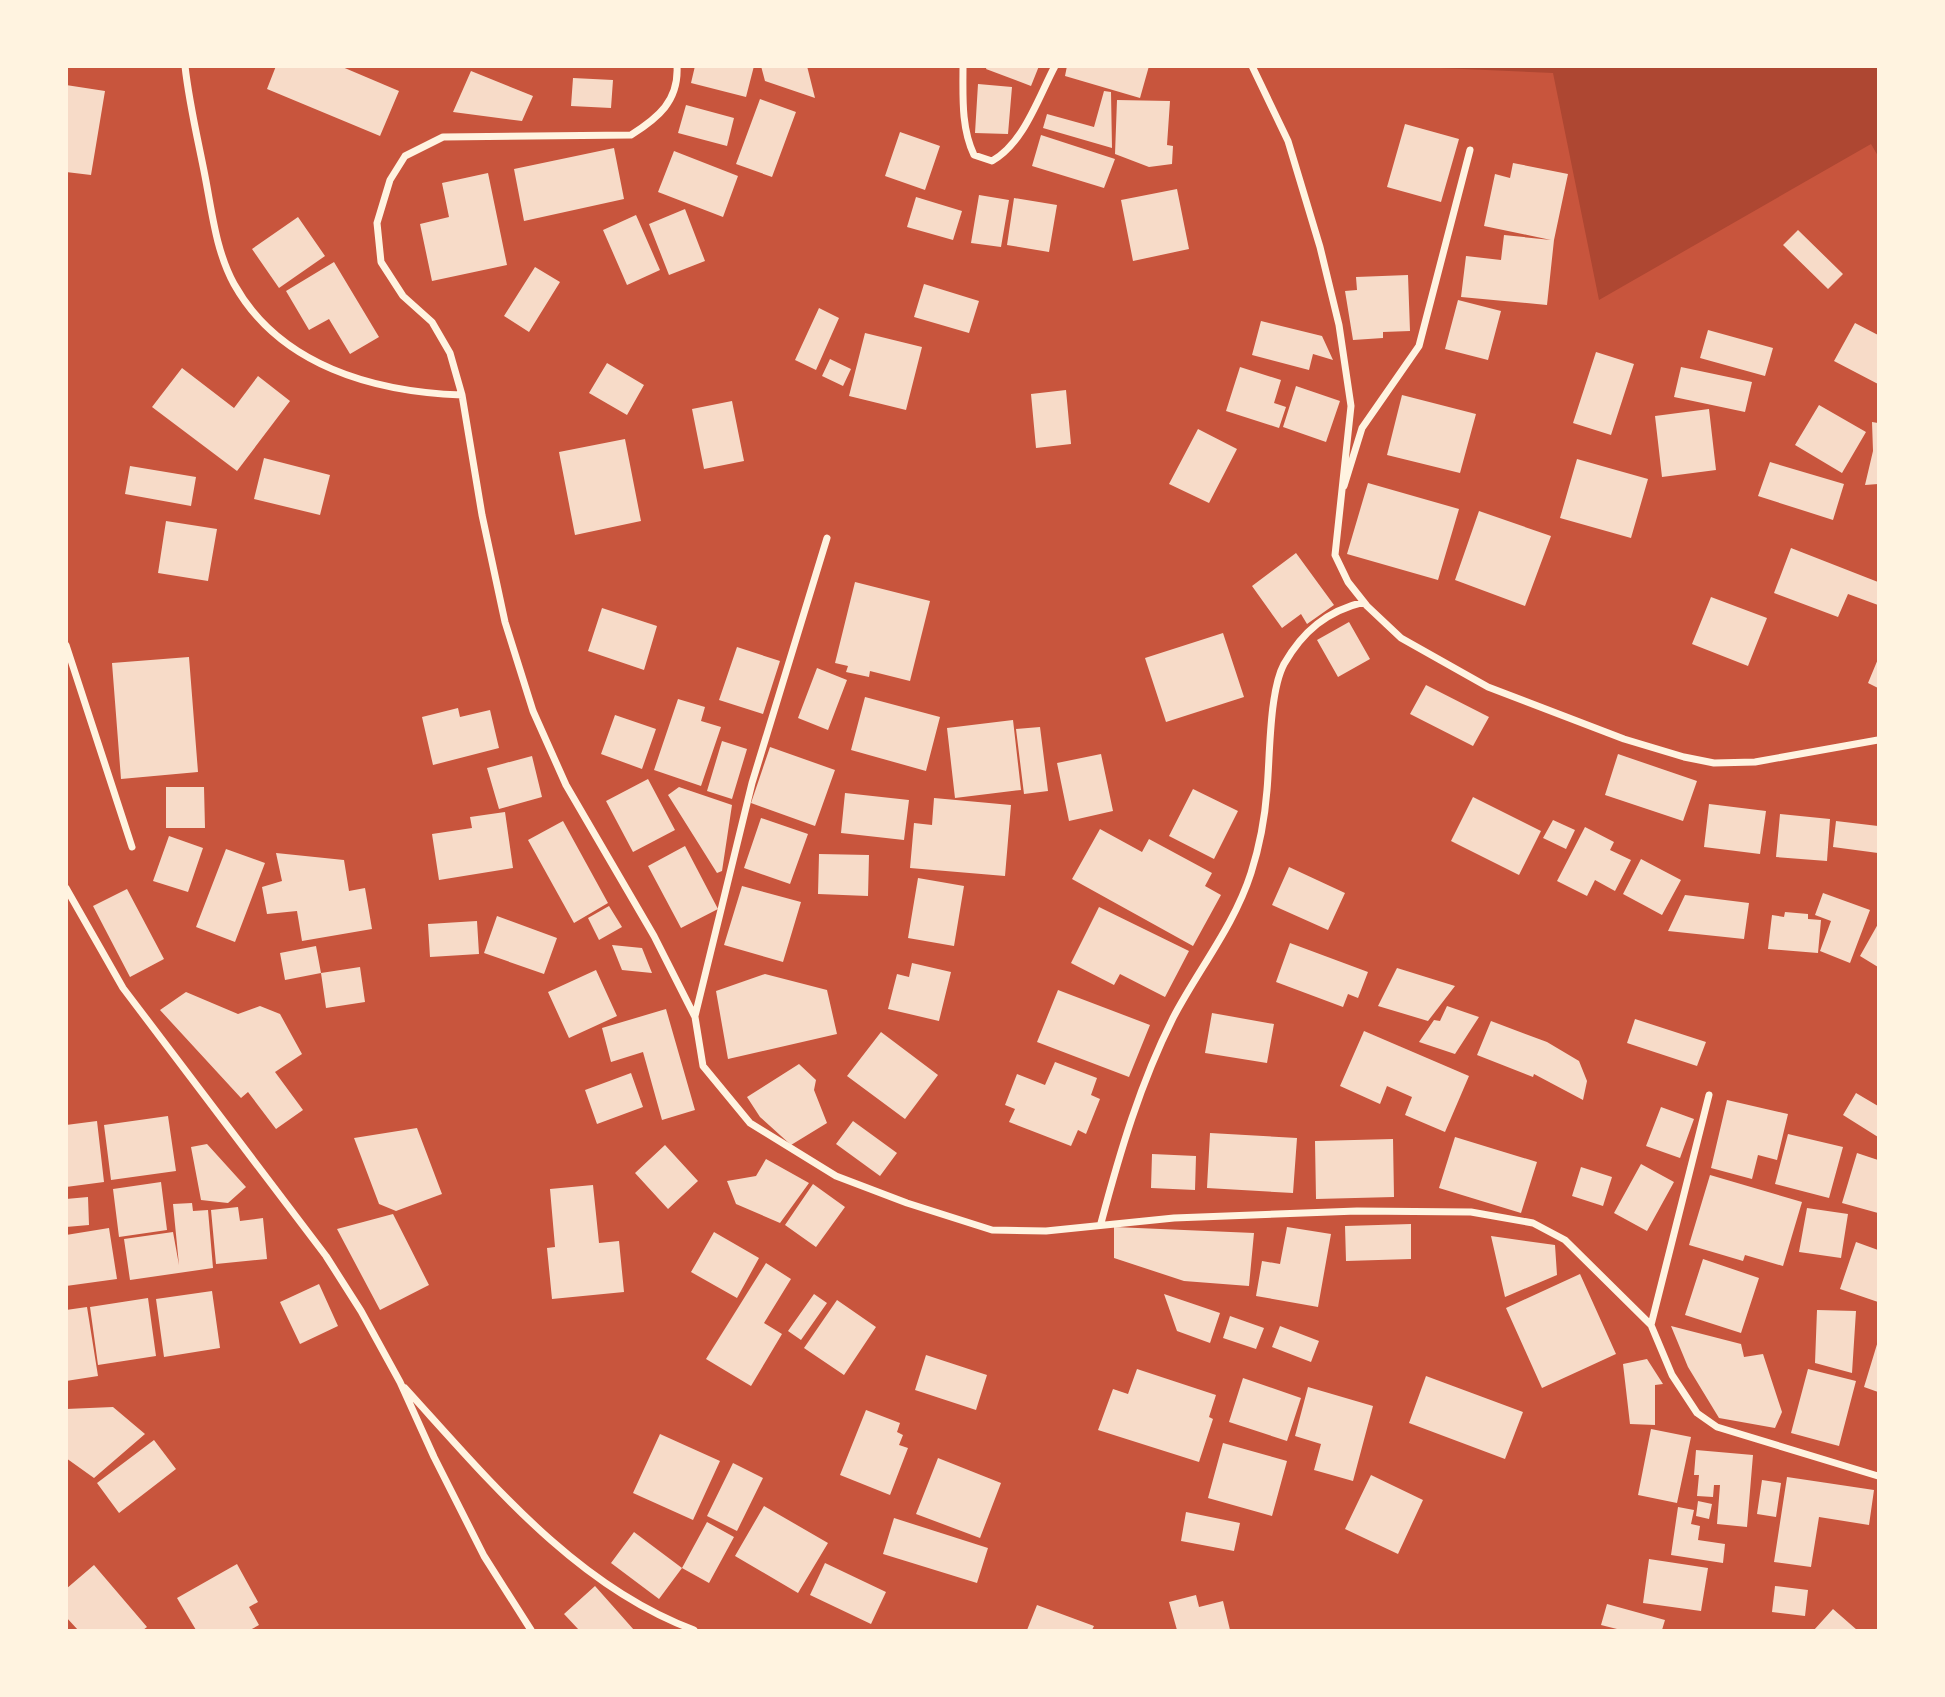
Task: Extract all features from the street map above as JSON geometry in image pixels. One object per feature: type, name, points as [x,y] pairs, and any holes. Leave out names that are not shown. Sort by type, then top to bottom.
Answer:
[{"type":"street","points":[[185,66],[218,245],[234,284],[259,318],[291,346],[326,368],[372,385],[421,394],[462,395]]},
{"type":"street","points":[[677,66],[678,84],[669,103],[654,120],[631,135],[443,137],[405,156],[390,180],[377,223],[381,262],[403,296],[432,322],[450,353],[462,395],[482,515],[505,622],[533,711],[566,785],[654,936],[695,1017],[703,1066],[750,1123],[836,1176],[907,1203],[992,1230],[1046,1231],[1101,1223],[1420,1210],[1471,1212],[1533,1223],[1565,1240],[1651,1325],[1672,1375],[1697,1413],[1717,1427],[1878,1476]]},
{"type":"street","points":[[963,66],[964,121],[969,145],[974,155],[992,161],[1016,140],[1055,66]]},
{"type":"street","points":[[1252,66],[1288,141],[1320,247],[1339,325],[1351,406],[1335,555],[1348,582],[1364,602],[1401,638],[1488,687],[1624,738],[1684,757],[1714,763],[1755,762],[1878,740]]},
{"type":"street","points":[[1339,503],[1362,428],[1419,346],[1470,150]]},
{"type":"street","points":[[695,1017],[752,783],[827,538]]},
{"type":"street","points":[[1101,1223],[1132,1111],[1173,1018],[1222,935],[1252,872],[1267,793],[1271,721],[1283,667],[1310,626],[1342,607],[1364,602]]},
{"type":"street","points":[[66,645],[132,847]]},
{"type":"street","points":[[66,888],[123,988],[326,1256],[400,1382],[484,1556],[531,1630]]},
{"type":"street","points":[[1651,1325],[1709,1095]]},
{"type":"street","points":[[400,1382],[485,1477],[559,1546],[612,1588],[671,1622],[694,1630]]},
{"type":"shaded area","points":[[1418,67],[1878,67],[1878,156],[1871,144],[1599,300],[1553,73]]},
{"type":"building","points":[[276,66],[340,66],[399,91],[380,136],[267,89]]},
{"type":"building","points":[[695,66],[754,66],[746,97],[691,83]]},
{"type":"building","points":[[761,66],[807,66],[815,98],[765,81]]},
{"type":"building","points":[[987,66],[1039,66],[1031,86],[986,69]]},
{"type":"building","points":[[1067,66],[1149,66],[1140,98],[1065,76]]},
{"type":"building","points":[[471,71],[533,96],[522,121],[453,112]]},
{"type":"building","points":[[573,78],[613,80],[611,108],[571,106]]},
{"type":"building","points":[[978,84],[1012,87],[1008,134],[975,133]]},
{"type":"building","points":[[66,85],[105,91],[91,175],[66,172]]},
{"type":"building","points":[[1104,91],[1111,92],[1112,148],[1043,128],[1047,114],[1094,127]]},
{"type":"building","points":[[760,99],[796,112],[772,177],[736,164]]},
{"type":"building","points":[[1117,100],[1170,101],[1167,145],[1173,146],[1172,164],[1149,167],[1115,154]]},
{"type":"building","points":[[686,105],[734,118],[727,146],[678,133]]},
{"type":"building","points":[[1405,124],[1459,139],[1441,202],[1387,187]]},
{"type":"building","points":[[900,132],[940,146],[925,190],[885,176]]},
{"type":"building","points":[[1041,135],[1115,159],[1104,188],[1032,166]]},
{"type":"building","points":[[614,148],[624,199],[524,221],[514,169]]},
{"type":"building","points":[[674,151],[738,176],[723,217],[658,192]]},
{"type":"building","points":[[1513,163],[1568,174],[1554,240],[1547,305],[1461,297],[1466,256],[1501,260],[1504,235],[1551,240],[1484,226],[1495,174],[1510,178]]},
{"type":"building","points":[[488,173],[507,265],[432,281],[420,224],[449,217],[442,183]]},
{"type":"building","points":[[1177,189],[1189,249],[1133,261],[1121,200]]},
{"type":"building","points":[[979,195],[1009,200],[1001,247],[971,243]]},
{"type":"building","points":[[916,197],[962,211],[953,240],[907,227]]},
{"type":"building","points":[[1014,198],[1057,205],[1049,252],[1007,245]]},
{"type":"building","points":[[685,209],[705,261],[669,275],[649,224]]},
{"type":"building","points":[[636,215],[660,270],[627,285],[603,230]]},
{"type":"building","points":[[298,217],[325,256],[279,288],[252,249]]},
{"type":"building","points":[[1798,230],[1843,274],[1828,289],[1783,245]]},
{"type":"building","points":[[334,262],[379,337],[350,354],[329,319],[309,330],[286,291]]},
{"type":"building","points":[[535,267],[560,282],[529,332],[504,316]]},
{"type":"building","points":[[1408,275],[1410,331],[1383,332],[1383,338],[1353,340],[1345,291],[1357,290],[1356,277]]},
{"type":"building","points":[[924,284],[979,301],[969,333],[914,317]]},
{"type":"building","points":[[1458,300],[1501,311],[1488,360],[1445,349]]},
{"type":"building","points":[[819,308],[839,318],[816,370],[795,360]]},
{"type":"building","points":[[1261,321],[1322,336],[1333,360],[1313,354],[1309,370],[1252,355]]},
{"type":"building","points":[[1855,323],[1878,335],[1878,384],[1834,361]]},
{"type":"building","points":[[1708,330],[1773,348],[1765,376],[1700,358]]},
{"type":"building","points":[[865,333],[922,347],[906,410],[849,396]]},
{"type":"building","points":[[1596,352],[1634,364],[1611,435],[1573,423]]},
{"type":"building","points":[[830,359],[851,369],[843,386],[822,376]]},
{"type":"building","points":[[607,363],[644,385],[627,415],[589,393]]},
{"type":"building","points":[[1240,367],[1281,380],[1274,403],[1286,407],[1279,428],[1226,411]]},
{"type":"building","points":[[1681,367],[1752,382],[1745,412],[1674,397]]},
{"type":"building","points":[[182,368],[234,408],[258,376],[290,401],[237,471],[152,407]]},
{"type":"building","points":[[1296,386],[1340,401],[1326,442],[1283,427]]},
{"type":"building","points":[[1066,390],[1071,444],[1036,448],[1031,394]]},
{"type":"building","points":[[1402,395],[1476,414],[1460,473],[1387,455]]},
{"type":"building","points":[[732,401],[744,461],[704,469],[692,409]]},
{"type":"building","points":[[1819,405],[1866,432],[1842,473],[1795,445]]},
{"type":"building","points":[[1709,409],[1716,470],[1662,477],[1655,416]]},
{"type":"building","points":[[1872,422],[1878,423],[1878,484],[1865,485],[1873,451]]},
{"type":"building","points":[[1198,429],[1237,449],[1209,503],[1169,484]]},
{"type":"building","points":[[625,439],[641,521],[575,535],[559,452]]},
{"type":"building","points":[[264,458],[330,475],[320,515],[254,499]]},
{"type":"building","points":[[1577,459],[1648,479],[1631,538],[1560,518]]},
{"type":"building","points":[[1770,462],[1844,484],[1833,520],[1758,496]]},
{"type":"building","points":[[130,466],[196,477],[191,506],[125,494]]},
{"type":"building","points":[[1368,483],[1459,509],[1438,580],[1347,554]]},
{"type":"building","points":[[1479,511],[1551,536],[1525,606],[1455,580]]},
{"type":"building","points":[[166,521],[217,529],[208,581],[158,573]]},
{"type":"building","points":[[1791,548],[1878,582],[1878,605],[1848,594],[1838,617],[1774,593]]},
{"type":"building","points":[[1296,553],[1334,605],[1307,624],[1301,614],[1282,628],[1252,586]]},
{"type":"building","points":[[855,582],[930,601],[910,681],[870,671],[869,677],[846,672],[848,666],[835,663]]},
{"type":"building","points":[[1711,597],[1767,618],[1748,666],[1692,644]]},
{"type":"building","points":[[602,608],[657,626],[644,670],[588,651]]},
{"type":"building","points":[[1349,622],[1370,659],[1338,677],[1317,640]]},
{"type":"building","points":[[1223,633],[1244,697],[1166,722],[1145,658]]},
{"type":"building","points":[[737,647],[780,661],[763,714],[719,700]]},
{"type":"building","points":[[189,657],[198,772],[121,779],[112,663]]},
{"type":"building","points":[[1878,659],[1878,688],[1868,683]]},
{"type":"building","points":[[817,668],[847,680],[828,730],[798,718]]},
{"type":"building","points":[[1426,685],[1489,717],[1473,746],[1410,714]]},
{"type":"building","points":[[865,697],[940,717],[926,771],[851,750]]},
{"type":"building","points":[[678,699],[705,707],[701,721],[721,727],[701,786],[654,770]]},
{"type":"building","points":[[458,708],[460,717],[490,710],[499,748],[433,765],[422,717]]},
{"type":"building","points":[[615,715],[656,729],[642,769],[601,754]]},
{"type":"building","points":[[1013,720],[1021,790],[955,798],[947,728]]},
{"type":"building","points":[[1040,727],[1048,791],[1024,794],[1016,729]]},
{"type":"building","points":[[722,741],[747,749],[732,799],[707,791]]},
{"type":"building","points":[[770,747],[835,770],[815,826],[751,803]]},
{"type":"building","points":[[1101,754],[1113,811],[1069,821],[1057,763]]},
{"type":"building","points":[[1618,754],[1697,781],[1683,821],[1605,795]]},
{"type":"building","points":[[532,756],[542,797],[499,809],[487,768]]},
{"type":"building","points":[[648,779],[675,830],[633,852],[606,801]]},
{"type":"building","points":[[166,787],[204,787],[205,828],[166,828]]},
{"type":"building","points":[[679,787],[732,805],[722,871],[717,873],[668,795]]},
{"type":"building","points":[[1193,789],[1238,811],[1214,859],[1169,836]]},
{"type":"building","points":[[845,793],[909,800],[904,840],[841,833]]},
{"type":"building","points":[[1473,797],[1541,831],[1519,875],[1451,841]]},
{"type":"building","points":[[934,798],[1011,805],[1005,876],[910,868],[914,823],[932,825]]},
{"type":"building","points":[[1709,804],[1766,811],[1760,854],[1704,847]]},
{"type":"building","points":[[505,812],[513,868],[439,880],[432,834],[472,828],[470,817]]},
{"type":"building","points":[[1780,814],[1830,819],[1827,861],[1776,857]]},
{"type":"building","points":[[761,818],[808,834],[790,884],[744,868]]},
{"type":"building","points":[[1553,820],[1575,830],[1566,849],[1543,838]]},
{"type":"building","points":[[563,821],[608,903],[574,923],[528,840]]},
{"type":"building","points":[[1836,821],[1878,826],[1878,853],[1833,847]]},
{"type":"building","points":[[1585,827],[1614,842],[1610,850],[1631,860],[1615,891],[1595,880],[1587,896],[1557,881]]},
{"type":"building","points":[[1100,829],[1142,852],[1149,839],[1212,873],[1205,886],[1221,895],[1193,946],[1072,879]]},
{"type":"building","points":[[169,836],[203,848],[188,892],[153,881]]},
{"type":"building","points":[[685,846],[718,909],[681,928],[648,866]]},
{"type":"building","points":[[226,849],[265,863],[235,942],[196,927]]},
{"type":"building","points":[[276,853],[344,860],[349,891],[365,888],[372,929],[302,941],[297,911],[267,914],[262,887],[282,881]]},
{"type":"building","points":[[819,854],[869,855],[868,896],[818,894]]},
{"type":"building","points":[[1641,859],[1681,880],[1662,915],[1623,894]]},
{"type":"building","points":[[1289,867],[1345,893],[1328,930],[1272,905]]},
{"type":"building","points":[[918,878],[964,886],[954,946],[908,938]]},
{"type":"building","points":[[742,886],[801,902],[783,962],[724,945]]},
{"type":"building","points":[[127,889],[164,959],[130,977],[93,906]]},
{"type":"building","points":[[1823,893],[1870,910],[1850,963],[1820,951],[1831,921],[1815,915]]},
{"type":"building","points":[[1685,895],[1749,903],[1744,939],[1668,931]]},
{"type":"building","points":[[609,906],[622,927],[599,940],[588,918]]},
{"type":"building","points":[[1099,907],[1189,951],[1165,997],[1120,974],[1114,985],[1071,963]]},
{"type":"building","points":[[1785,912],[1808,914],[1808,919],[1821,920],[1818,953],[1768,949],[1772,915],[1784,917]]},
{"type":"building","points":[[497,916],[557,938],[544,974],[484,953]]},
{"type":"building","points":[[477,921],[479,954],[430,957],[428,924]]},
{"type":"building","points":[[1878,924],[1878,967],[1860,956]]},
{"type":"building","points":[[1290,943],[1368,972],[1358,998],[1348,994],[1343,1007],[1276,982]]},
{"type":"building","points":[[612,945],[642,948],[652,973],[622,970]]},
{"type":"building","points":[[316,946],[321,973],[285,980],[280,953]]},
{"type":"building","points":[[912,963],[951,972],[939,1021],[888,1009],[897,974],[909,977]]},
{"type":"building","points":[[360,967],[365,1002],[326,1008],[321,973]]},
{"type":"building","points":[[1397,968],[1455,986],[1428,1021],[1378,1006]]},
{"type":"building","points":[[596,970],[617,1016],[569,1038],[548,992]]},
{"type":"building","points":[[765,974],[827,990],[837,1034],[728,1059],[716,991]]},
{"type":"building","points":[[1058,990],[1150,1025],[1129,1077],[1037,1042]]},
{"type":"building","points":[[186,992],[238,1014],[260,1006],[280,1014],[302,1054],[275,1072],[303,1110],[276,1129],[248,1092],[241,1098],[160,1010]]},
{"type":"building","points":[[1447,1006],[1479,1017],[1455,1054],[1419,1042],[1434,1020],[1440,1021]]},
{"type":"building","points":[[666,1009],[695,1110],[662,1120],[643,1052],[611,1062],[602,1028]]},
{"type":"building","points":[[1212,1013],[1274,1024],[1267,1063],[1205,1053]]},
{"type":"building","points":[[1635,1019],[1706,1042],[1697,1066],[1627,1043]]},
{"type":"building","points":[[1491,1021],[1547,1042],[1579,1061],[1587,1081],[1583,1100],[1534,1074],[1533,1077],[1477,1055]]},
{"type":"building","points":[[1364,1031],[1469,1076],[1445,1132],[1405,1115],[1412,1097],[1387,1086],[1380,1104],[1340,1086]]},
{"type":"building","points":[[881,1032],[938,1075],[905,1119],[847,1076]]},
{"type":"building","points":[[1055,1062],[1097,1078],[1091,1095],[1100,1099],[1086,1134],[1078,1130],[1071,1146],[1009,1122],[1015,1109],[1005,1105],[1017,1074],[1045,1085]]},
{"type":"building","points":[[799,1064],[816,1080],[814,1090],[827,1123],[791,1145],[760,1117],[747,1097]]},
{"type":"building","points":[[631,1073],[643,1107],[597,1124],[585,1090]]},
{"type":"building","points":[[1856,1093],[1878,1106],[1878,1137],[1843,1115]]},
{"type":"building","points":[[1727,1100],[1788,1114],[1777,1160],[1758,1155],[1752,1179],[1711,1168]]},
{"type":"building","points":[[1661,1107],[1694,1119],[1680,1158],[1646,1146]]},
{"type":"building","points":[[168,1116],[176,1171],[111,1180],[104,1125]]},
{"type":"building","points":[[97,1121],[104,1182],[66,1187],[66,1125]]},
{"type":"building","points":[[853,1121],[897,1153],[880,1176],[836,1144]]},
{"type":"building","points":[[417,1128],[442,1194],[396,1211],[379,1204],[354,1138]]},
{"type":"building","points":[[1210,1133],[1297,1138],[1293,1193],[1207,1188]]},
{"type":"building","points":[[1788,1134],[1843,1147],[1829,1198],[1775,1184]]},
{"type":"building","points":[[1455,1137],[1537,1162],[1521,1213],[1439,1188]]},
{"type":"building","points":[[1393,1139],[1394,1197],[1316,1199],[1315,1141]]},
{"type":"building","points":[[207,1144],[246,1187],[228,1203],[201,1200],[191,1147]]},
{"type":"building","points":[[665,1145],[698,1181],[668,1209],[635,1173]]},
{"type":"building","points":[[1857,1153],[1878,1160],[1878,1213],[1842,1203]]},
{"type":"building","points":[[1152,1154],[1196,1156],[1195,1190],[1151,1188]]},
{"type":"building","points":[[766,1159],[809,1183],[780,1223],[736,1204],[727,1181],[756,1176]]},
{"type":"building","points":[[1641,1164],[1674,1182],[1647,1231],[1614,1213]]},
{"type":"building","points":[[1581,1167],[1612,1177],[1603,1206],[1572,1196]]},
{"type":"building","points":[[1710,1175],[1802,1202],[1783,1266],[1745,1255],[1743,1261],[1689,1245]]},
{"type":"building","points":[[161,1182],[167,1230],[119,1237],[113,1189]]},
{"type":"building","points":[[813,1184],[845,1207],[816,1247],[785,1225]]},
{"type":"building","points":[[593,1185],[599,1243],[619,1241],[624,1292],[552,1299],[547,1248],[555,1247],[550,1189]]},
{"type":"building","points":[[88,1197],[89,1225],[66,1227],[66,1199]]},
{"type":"building","points":[[192,1203],[193,1211],[208,1210],[213,1268],[130,1280],[124,1239],[173,1232],[179,1265],[173,1204]]},
{"type":"building","points":[[238,1207],[240,1221],[263,1218],[267,1259],[216,1264],[211,1210]]},
{"type":"building","points":[[1807,1208],[1848,1214],[1841,1258],[1799,1252]]},
{"type":"building","points":[[393,1214],[429,1285],[380,1310],[337,1229]]},
{"type":"building","points":[[1411,1224],[1411,1259],[1346,1261],[1345,1226]]},
{"type":"building","points":[[1114,1227],[1254,1233],[1249,1286],[1184,1281],[1114,1258]]},
{"type":"building","points":[[1287,1227],[1331,1234],[1318,1307],[1256,1296],[1262,1261],[1280,1264]]},
{"type":"building","points":[[109,1228],[117,1279],[66,1286],[66,1235]]},
{"type":"building","points":[[714,1232],[759,1258],[737,1298],[691,1272]]},
{"type":"building","points":[[1491,1236],[1555,1245],[1557,1275],[1505,1297]]},
{"type":"building","points":[[1856,1242],[1878,1250],[1878,1302],[1840,1289]]},
{"type":"building","points":[[1703,1259],[1759,1278],[1741,1333],[1685,1315]]},
{"type":"building","points":[[766,1263],[791,1279],[764,1323],[782,1334],[751,1386],[706,1359]]},
{"type":"building","points":[[1580,1274],[1616,1354],[1542,1388],[1506,1308]]},
{"type":"building","points":[[319,1284],[338,1326],[300,1344],[280,1302]]},
{"type":"building","points":[[212,1291],[220,1348],[164,1357],[156,1299]]},
{"type":"building","points":[[814,1294],[827,1303],[801,1340],[788,1331]]},
{"type":"building","points":[[1164,1294],[1220,1313],[1210,1343],[1177,1331]]},
{"type":"building","points":[[148,1298],[156,1356],[98,1365],[90,1307]]},
{"type":"building","points":[[837,1300],[876,1327],[844,1375],[804,1348]]},
{"type":"building","points":[[87,1307],[98,1376],[66,1381],[66,1310]]},
{"type":"building","points":[[1817,1310],[1856,1311],[1852,1373],[1815,1363]]},
{"type":"building","points":[[1230,1316],[1264,1328],[1256,1349],[1223,1338]]},
{"type":"building","points":[[1280,1326],[1319,1341],[1311,1362],[1272,1347]]},
{"type":"building","points":[[1671,1326],[1741,1344],[1744,1357],[1763,1354],[1782,1412],[1775,1428],[1719,1418],[1688,1367]]},
{"type":"building","points":[[1878,1341],[1878,1392],[1864,1387]]},
{"type":"building","points":[[926,1355],[987,1375],[976,1410],[915,1390]]},
{"type":"building","points":[[1647,1359],[1663,1384],[1655,1385],[1655,1425],[1630,1424],[1623,1364]]},
{"type":"building","points":[[1137,1369],[1216,1395],[1209,1417],[1213,1419],[1199,1462],[1098,1430],[1113,1389],[1128,1394]]},
{"type":"building","points":[[1808,1369],[1856,1381],[1839,1446],[1791,1433]]},
{"type":"building","points":[[1426,1376],[1523,1412],[1505,1459],[1409,1423]]},
{"type":"building","points":[[1243,1378],[1301,1398],[1287,1441],[1229,1422]]},
{"type":"building","points":[[1308,1387],[1373,1406],[1353,1481],[1314,1470],[1321,1444],[1295,1436]]},
{"type":"building","points":[[113,1407],[145,1434],[94,1478],[66,1458],[66,1409]]},
{"type":"building","points":[[866,1410],[900,1423],[897,1432],[903,1435],[899,1445],[908,1448],[890,1495],[840,1475]]},
{"type":"building","points":[[1651,1429],[1691,1437],[1677,1503],[1638,1495]]},
{"type":"building","points":[[660,1434],[720,1461],[693,1520],[633,1493]]},
{"type":"building","points":[[154,1440],[176,1469],[119,1513],[97,1483]]},
{"type":"building","points":[[1223,1443],[1287,1461],[1272,1516],[1208,1498]]},
{"type":"building","points":[[1696,1450],[1753,1455],[1747,1527],[1717,1524],[1720,1485],[1714,1485],[1713,1497],[1697,1496],[1699,1475],[1694,1475]]},
{"type":"building","points":[[938,1458],[1001,1483],[980,1538],[916,1514]]},
{"type":"building","points":[[733,1463],[763,1478],[737,1531],[707,1516]]},
{"type":"building","points":[[1371,1475],[1423,1500],[1398,1554],[1345,1529]]},
{"type":"building","points":[[1787,1477],[1874,1490],[1869,1525],[1819,1517],[1811,1567],[1774,1562]]},
{"type":"building","points":[[1762,1480],[1781,1483],[1776,1517],[1757,1514]]},
{"type":"building","points":[[1698,1501],[1712,1504],[1709,1519],[1696,1516]]},
{"type":"building","points":[[764,1506],[828,1543],[798,1593],[735,1556]]},
{"type":"building","points":[[1678,1507],[1694,1510],[1691,1524],[1700,1526],[1698,1540],[1725,1544],[1723,1563],[1671,1555]]},
{"type":"building","points":[[1186,1512],[1240,1523],[1234,1551],[1181,1541]]},
{"type":"building","points":[[894,1518],[988,1548],[977,1583],[883,1554]]},
{"type":"building","points":[[707,1522],[734,1537],[709,1583],[682,1568]]},
{"type":"building","points":[[634,1532],[682,1568],[659,1599],[611,1563]]},
{"type":"building","points":[[1649,1559],[1708,1568],[1701,1611],[1643,1603]]},
{"type":"building","points":[[825,1563],[886,1592],[871,1624],[810,1595]]},
{"type":"building","points":[[237,1564],[258,1602],[249,1607],[259,1625],[250,1630],[196,1630],[177,1598]]},
{"type":"building","points":[[94,1565],[147,1627],[143,1630],[78,1630],[66,1617],[66,1589]]},
{"type":"building","points":[[595,1586],[634,1630],[579,1630],[564,1614]]},
{"type":"building","points":[[1775,1586],[1808,1590],[1805,1616],[1772,1612]]},
{"type":"building","points":[[1196,1595],[1199,1607],[1223,1601],[1230,1630],[1177,1630],[1169,1602]]},
{"type":"building","points":[[1607,1604],[1665,1620],[1662,1630],[1621,1630],[1601,1625]]},
{"type":"building","points":[[1037,1605],[1094,1626],[1092,1630],[1027,1630]]},
{"type":"building","points":[[1833,1609],[1857,1630],[1814,1630]]}]
